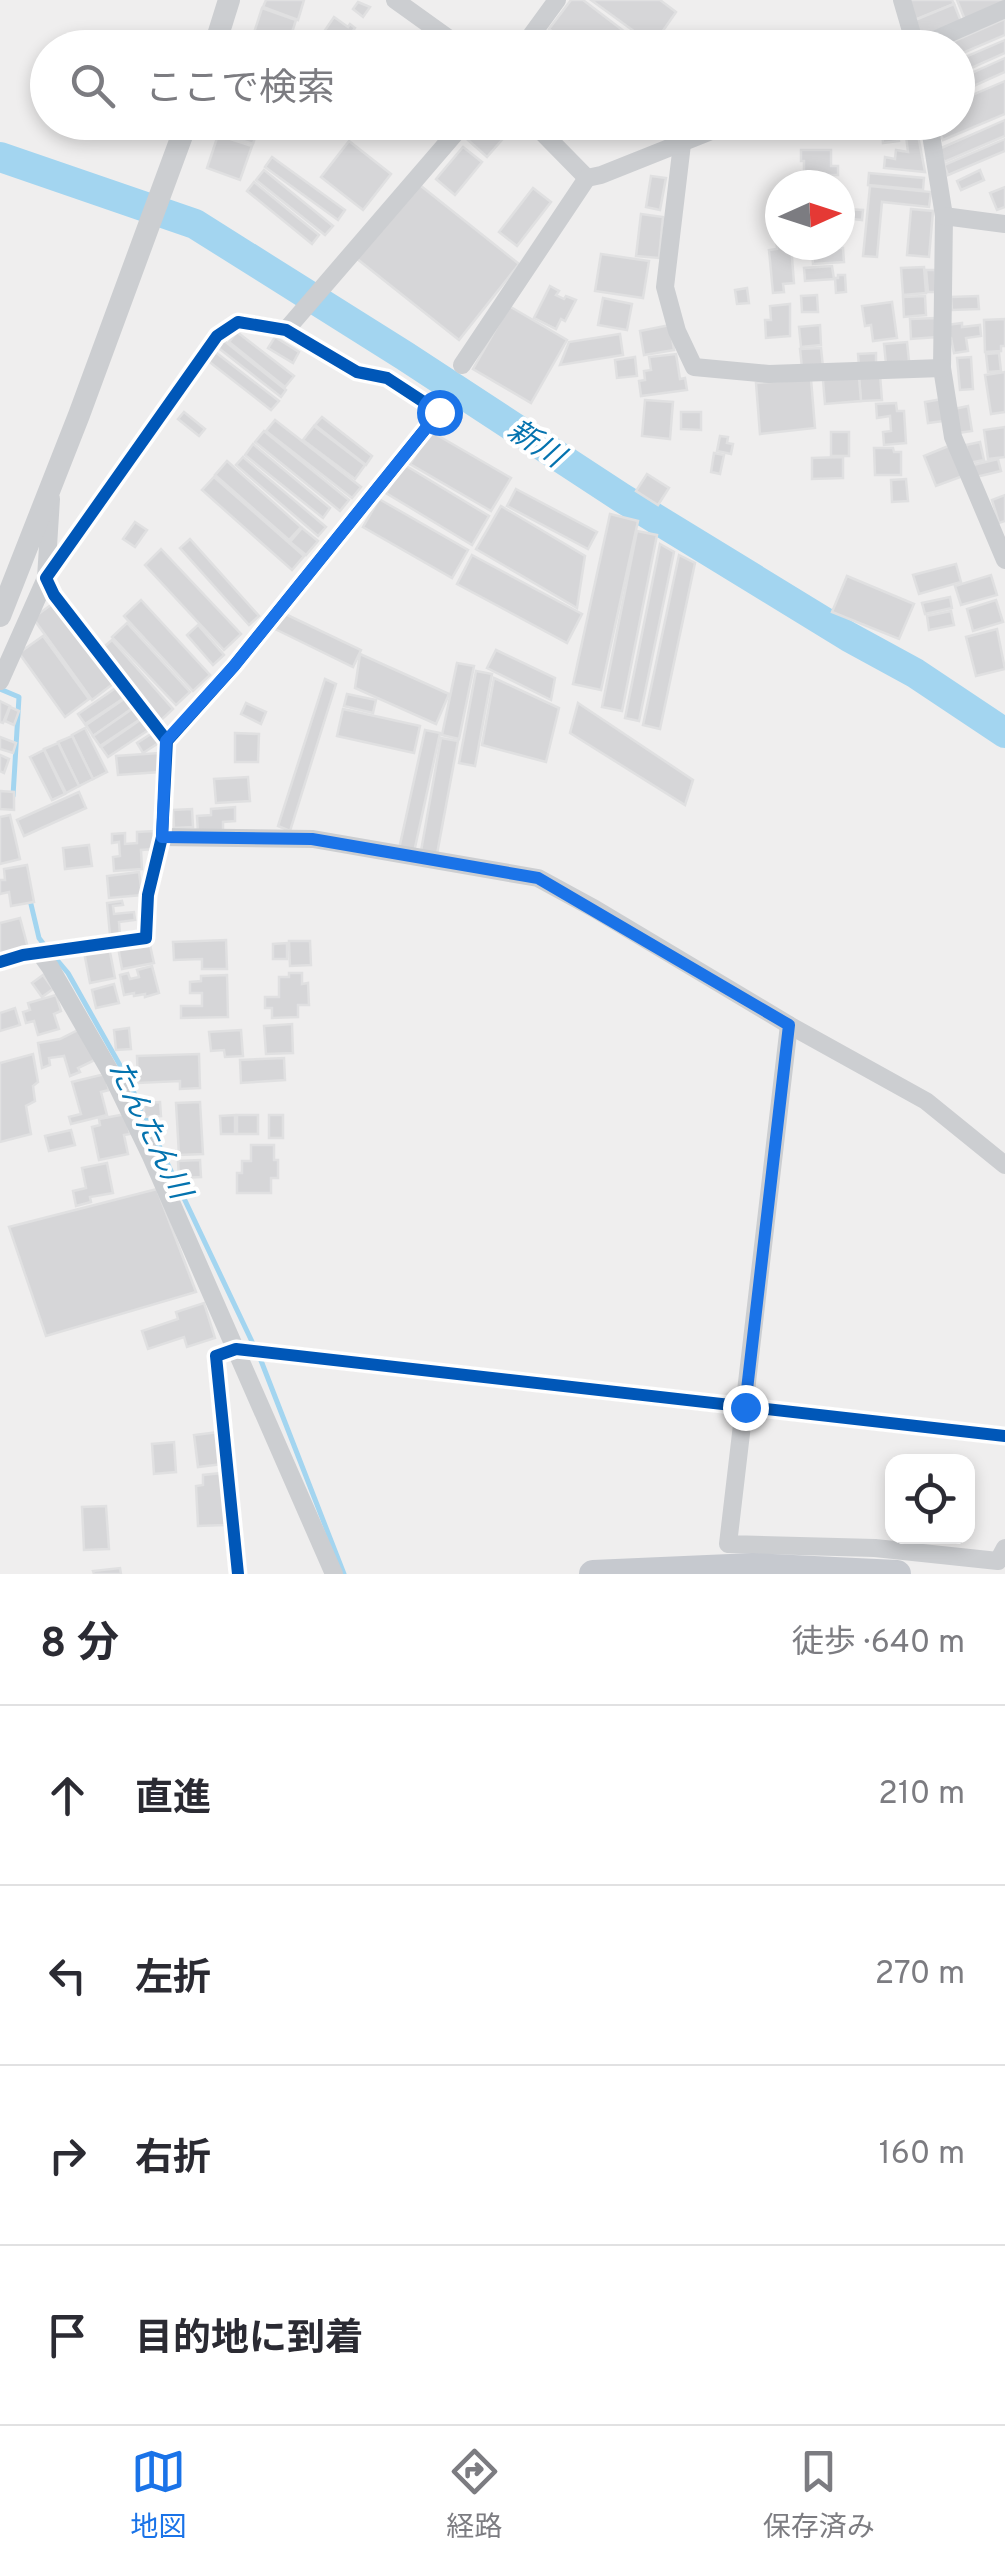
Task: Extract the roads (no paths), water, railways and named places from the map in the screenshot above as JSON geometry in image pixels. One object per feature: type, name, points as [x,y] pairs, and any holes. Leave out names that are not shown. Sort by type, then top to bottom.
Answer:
[{"type":"main road","points":[[593,1574],[752,1567],[897,1574]]},
{"type":"street","points":[[220,30],[229,0]]},
{"type":"street","points":[[395,0],[437,30]]},
{"type":"street","points":[[535,30],[557,0]]},
{"type":"street","points":[[902,0],[911,30]]},
{"type":"street","points":[[957,30],[1005,9]]},
{"type":"street","points":[[0,616],[180,140]]},
{"type":"street","points":[[286,330],[449,140]]},
{"type":"street","points":[[550,140],[588,178]]},
{"type":"street","points":[[462,365],[588,178],[691,140]]},
{"type":"street","points":[[933,140],[944,216],[942,368],[953,437],[1005,560]]},
{"type":"street","points":[[682,144],[665,287],[677,330],[694,367],[769,374],[942,368]]},
{"type":"street","points":[[944,216],[1005,224]]},
{"type":"street","points":[[0,681],[46,578],[218,336],[238,322],[286,330],[357,372],[387,378],[439,412],[234,666],[166,741]]},
{"type":"street","points":[[0,962],[146,938],[148,894],[162,837],[166,741],[54,594],[46,578],[52,478]]},
{"type":"street","points":[[162,837],[312,839],[538,878],[926,1100],[1005,1164]]},
{"type":"street","points":[[40,953],[111,1073],[150,1154],[334,1574]]},
{"type":"street","points":[[789,1025],[728,1544],[876,1548],[998,1561],[1005,1548]]},
{"type":"street","points":[[238,1574],[216,1356],[236,1349],[1005,1436]]},
{"type":"waterway","name":"新川","points":[[0,157],[195,224],[622,498],[915,673],[1005,733]]},
{"type":"waterway","name":"たんたん川","points":[[0,689],[19,697],[13,796]]},
{"type":"waterway","name":"たんたん川","points":[[30,900],[39,938],[45,946]]},
{"type":"waterway","name":"たんたん川","points":[[52,954],[68,973],[126,1076],[255,1348]]},
{"type":"waterway","name":"たんたん川","points":[[260,1358],[344,1574]]}]
